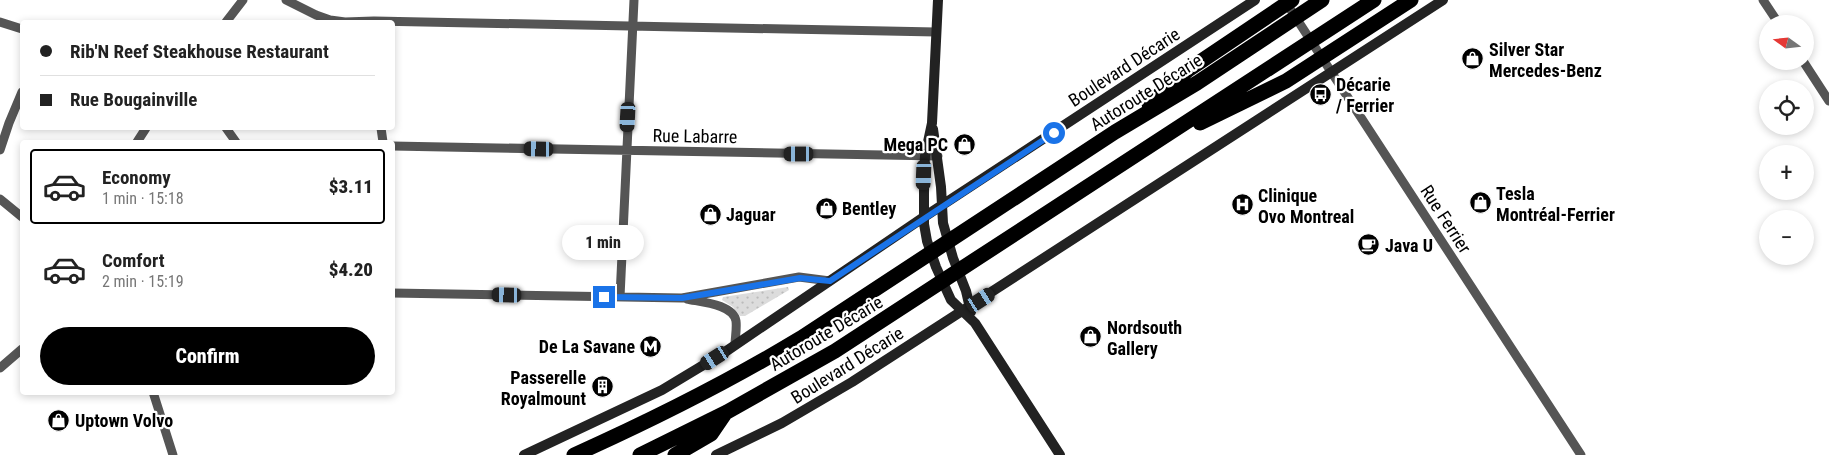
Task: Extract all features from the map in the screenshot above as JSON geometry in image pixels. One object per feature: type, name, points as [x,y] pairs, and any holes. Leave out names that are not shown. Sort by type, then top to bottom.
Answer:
[{"type":"highway","points":[[1115,132],[1188,70],[1292,0]]},
{"type":"highway","name":"Autoroute Décarie","points":[[574,455],[676,408],[780,350],[1115,132],[1197,83],[1322,0]]},
{"type":"highway","name":"Autoroute Décarie","points":[[640,455],[727,412],[863,334],[1374,0]]},
{"type":"highway","points":[[1147,148],[1286,82],[1411,0]]},
{"type":"highway","points":[[675,455],[711,434],[727,412]]},
{"type":"main road","points":[[938,0],[932,123],[925,156],[925,230],[936,267],[948,294],[964,305]]},
{"type":"main road","name":"Boulevard Décarie","points":[[524,455],[662,390],[735,345],[924,217],[1255,0]]},
{"type":"main road","name":"Boulevard Décarie","points":[[716,455],[797,415],[1329,68],[1443,0]]},
{"type":"main road","points":[[932,123],[938,156],[942,218],[964,305],[1060,455]]},
{"type":"street","points":[[228,20],[243,0]]},
{"type":"street","points":[[286,0],[331,20]]},
{"type":"street","points":[[620,297],[634,0]]},
{"type":"street","name":"Rue Ferrier","points":[[1284,0],[1580,455]]},
{"type":"street","points":[[1763,0],[1773,15]]},
{"type":"street","points":[[0,22],[20,28]]},
{"type":"street","points":[[395,23],[936,32]]},
{"type":"street","points":[[1809,70],[1829,101]]},
{"type":"street","points":[[0,150],[20,97]]},
{"type":"street","name":"Rue Labarre","points":[[395,146],[627,152],[938,156]]},
{"type":"street","points":[[0,199],[20,215]]},
{"type":"street","points":[[395,293],[682,298],[800,278],[830,281]]},
{"type":"street","points":[[682,298],[720,306],[732,314],[736,321],[735,345]]},
{"type":"street","points":[[0,368],[20,351]]},
{"type":"street","points":[[154,395],[173,455]]},
{"type":"shaded area","points":[[788,287],[789,290],[745,316],[740,316],[733,307],[722,300],[723,297]]},
{"type":"place","name":"Silver Star Mercedes-Benz","points":[[1473,59]]},
{"type":"place","name":"Décarie / Ferrier","points":[[1320,94]]},
{"type":"place","name":"Mega PC","points":[[964,144]]},
{"type":"place","name":"Tesla Montréal-Ferrier","points":[[1480,203]]},
{"type":"place","name":"Clinique Ovo Montreal","points":[[1242,205]]},
{"type":"place","name":"Bentley","points":[[826,208]]},
{"type":"place","name":"Jaguar","points":[[710,214]]},
{"type":"place","name":"Java U","points":[[1369,245]]},
{"type":"place","name":"Nordsouth Gallery","points":[[1091,337]]},
{"type":"place","name":"De La Savane","points":[[651,346]]},
{"type":"place","name":"Passerelle Royalmount","points":[[602,387]]},
{"type":"place","name":"Uptown Volvo","points":[[59,420]]},
{"type":"route","points":[[604,297],[682,298],[800,278],[830,281],[924,217],[1054,133]]}]
